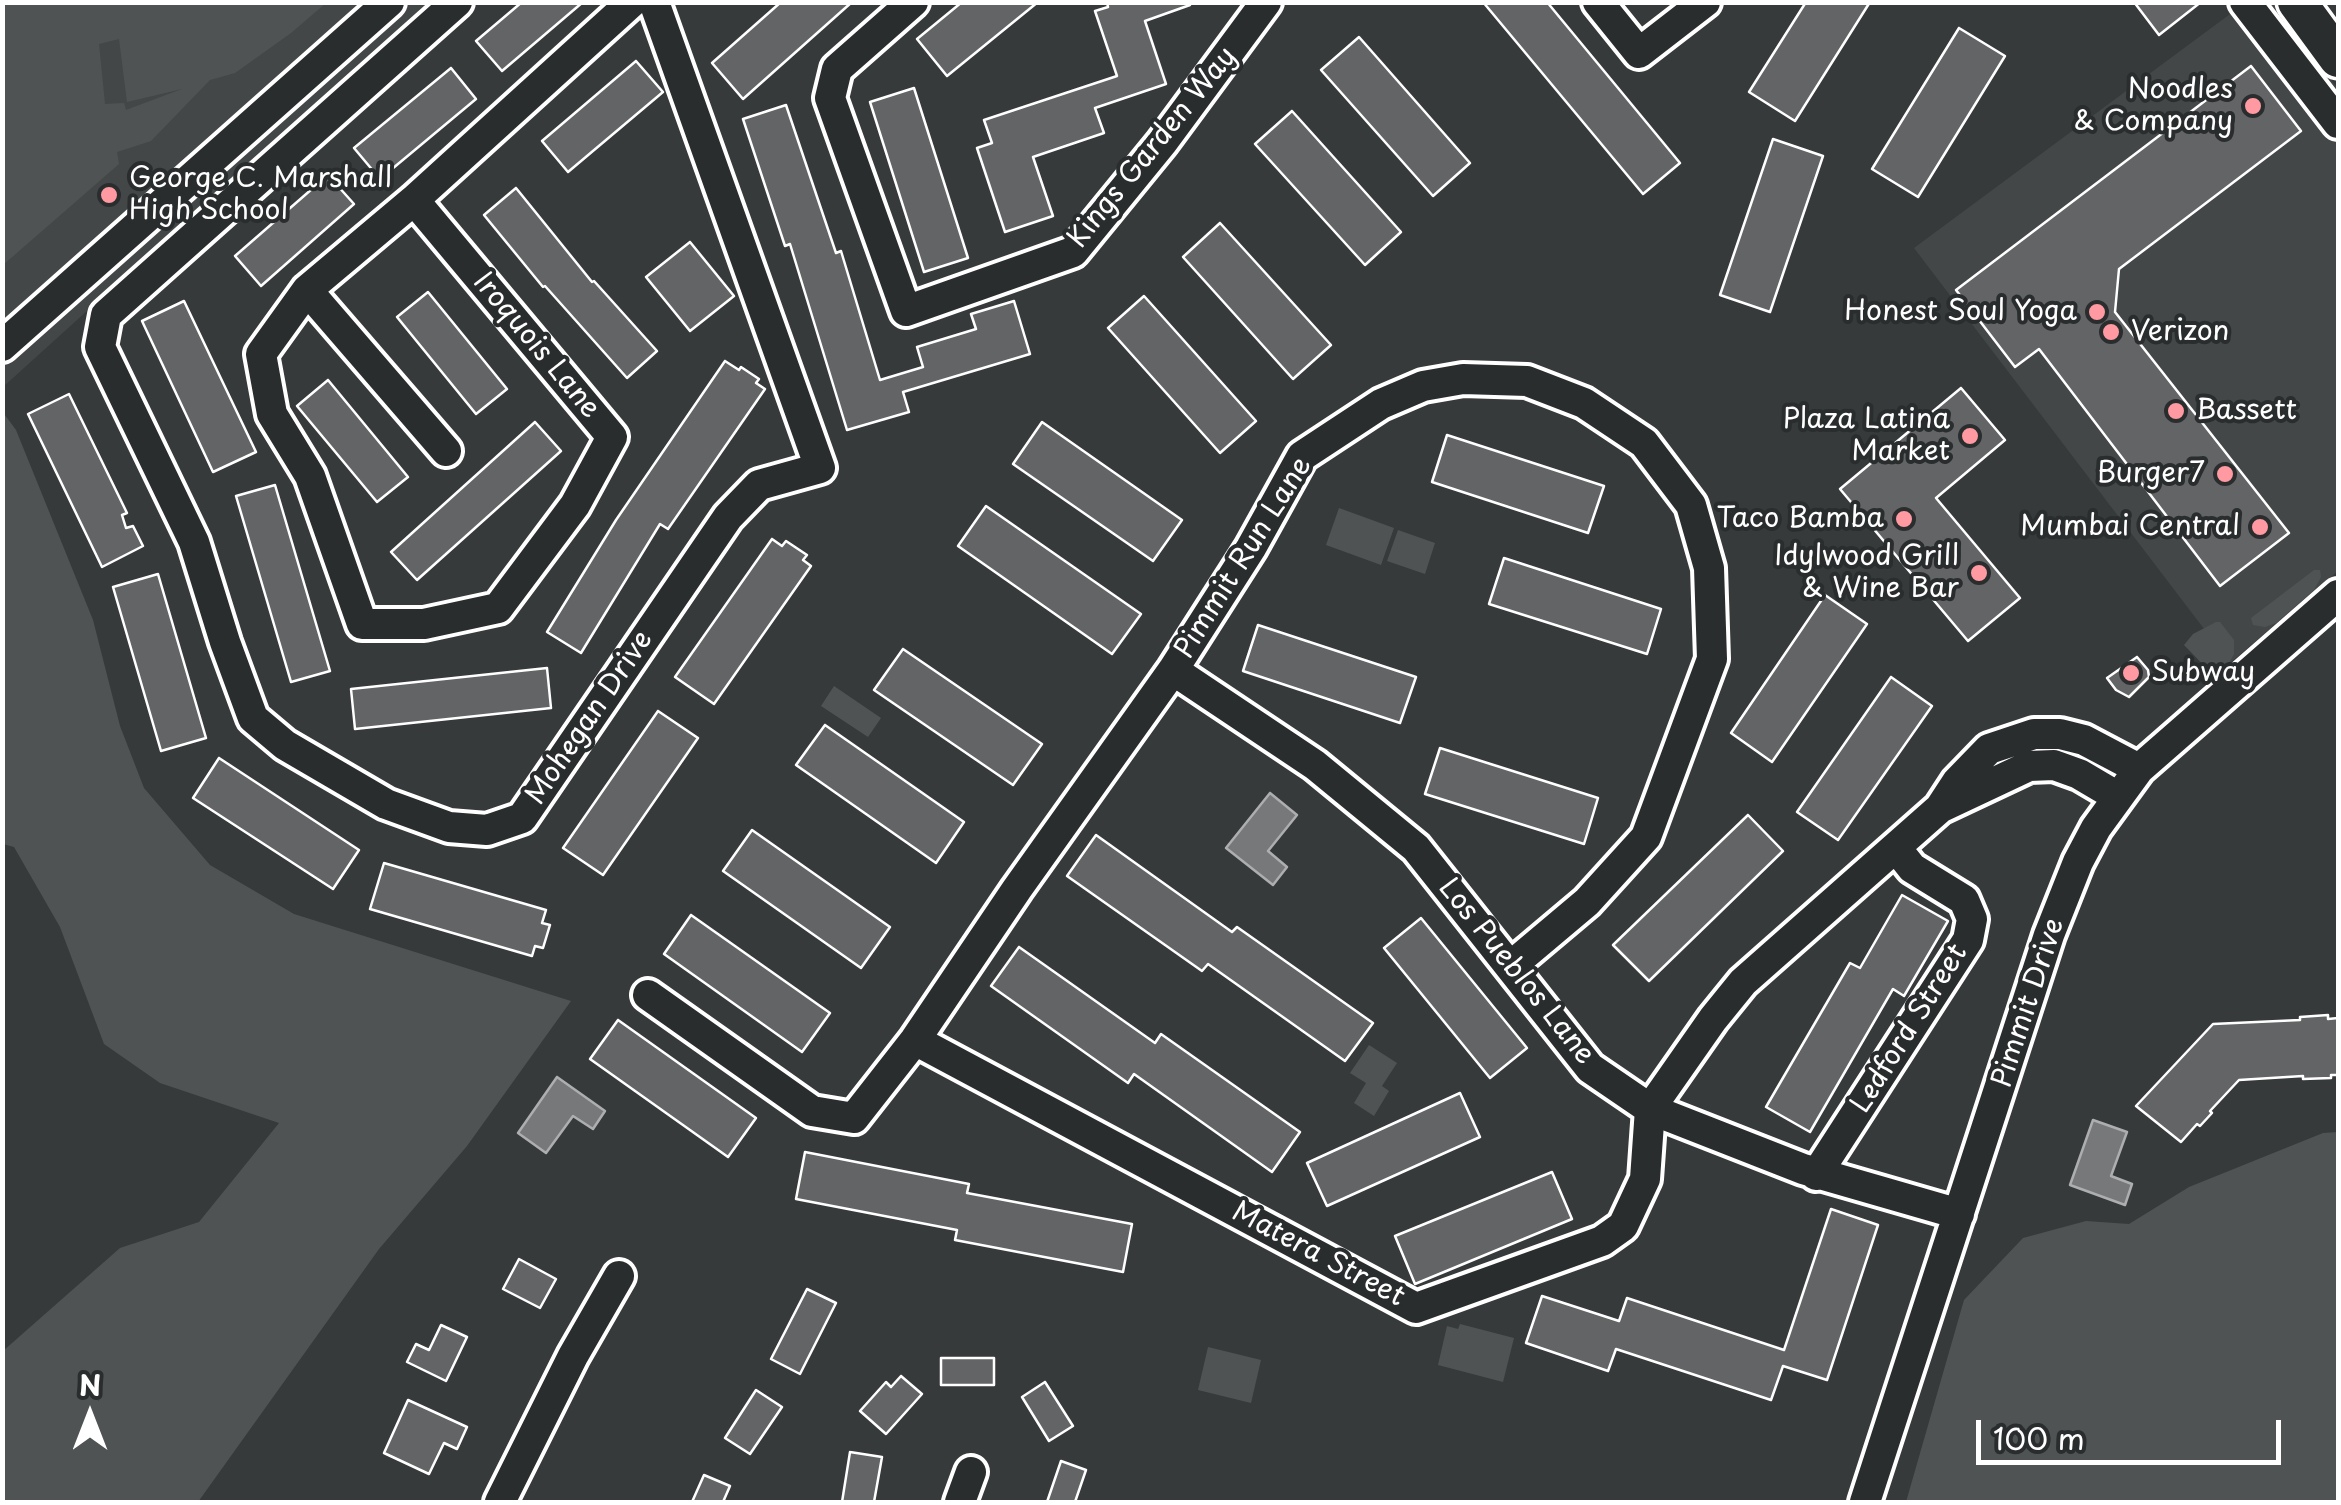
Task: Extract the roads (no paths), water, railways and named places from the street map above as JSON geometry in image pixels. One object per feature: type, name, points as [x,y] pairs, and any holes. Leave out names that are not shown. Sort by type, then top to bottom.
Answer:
[{"type":"main road","points":[[2297,2],[2338,58]]},
{"type":"street","points":[[2,346],[389,2]]},
{"type":"street","name":"Mohegan Drive","points":[[456,2],[106,314],[100,347],[194,542],[253,718],[286,745],[386,804],[448,827],[487,830],[522,818],[728,517],[759,485],[820,468],[654,2]]},
{"type":"street","name":"Iroquois Lane","points":[[414,200],[612,437],[575,505],[498,608],[424,624],[362,624],[310,476],[272,414],[261,354],[307,290],[414,200],[632,2]]},
{"type":"street","name":"Kings Garden Way","points":[[913,2],[838,69],[830,98],[906,311],[1072,252],[1162,143],[1266,2]]},
{"type":"street","points":[[1598,2],[1639,53],[1705,2]]},
{"type":"street","points":[[2246,2],[2338,123]]},
{"type":"street","points":[[307,290],[446,451]]},
{"type":"street","name":"Pimmit Run Lane","points":[[648,995],[812,1111],[854,1118],[915,1040],[1016,889],[1173,670],[1302,456],[1381,404],[1423,386],[1463,379],[1527,380],[1584,403],[1644,443],[1691,505],[1708,568],[1712,659],[1646,837],[1588,902],[1511,966]]},
{"type":"street","name":"Pimmit Drive","points":[[1865,1502],[2049,935],[2078,862],[2140,769],[2338,595]]},
{"type":"street","name":"Los Pueblos Lane","points":[[1173,670],[1315,765],[1416,848],[1590,1068],[1650,1109],[1816,1175],[1959,1214]]},
{"type":"street","points":[[1650,1109],[1712,1019],[1743,982],[1940,808],[1957,782],[1989,750],[2034,734],[2060,734],[2084,740],[2140,769]]},
{"type":"street","points":[[1940,808],[2029,766],[2054,765],[2079,774],[2118,797]]},
{"type":"street","name":"Ledford Street","points":[[1816,1175],[1968,940],[1972,919],[1964,900],[1912,868],[1896,849]]},
{"type":"street","name":"Matera Street","points":[[915,1040],[1416,1308],[1602,1241],[1623,1226],[1645,1180],[1650,1109]]},
{"type":"street","points":[[500,1502],[573,1356],[619,1276]]},
{"type":"street","points":[[960,1502],[971,1472]]},
{"type":"place","name":"Noodles & Company","points":[[2253,106]]},
{"type":"place","name":"George C. Marshall High School","points":[[109,195]]},
{"type":"place","name":"Honest Soul Yoga","points":[[2097,312]]},
{"type":"place","name":"Verizon","points":[[2111,332]]},
{"type":"place","name":"Bassett","points":[[2176,411]]},
{"type":"place","name":"Plaza Latina Market","points":[[1970,436]]},
{"type":"place","name":"Burger7","points":[[2225,474]]},
{"type":"place","name":"Taco Bamba","points":[[1904,519]]},
{"type":"place","name":"Mumbai Central","points":[[2260,527]]},
{"type":"place","name":"Idylwood Grill & Wine Bar","points":[[1979,573]]},
{"type":"place","name":"Subway","points":[[2131,673]]}]
